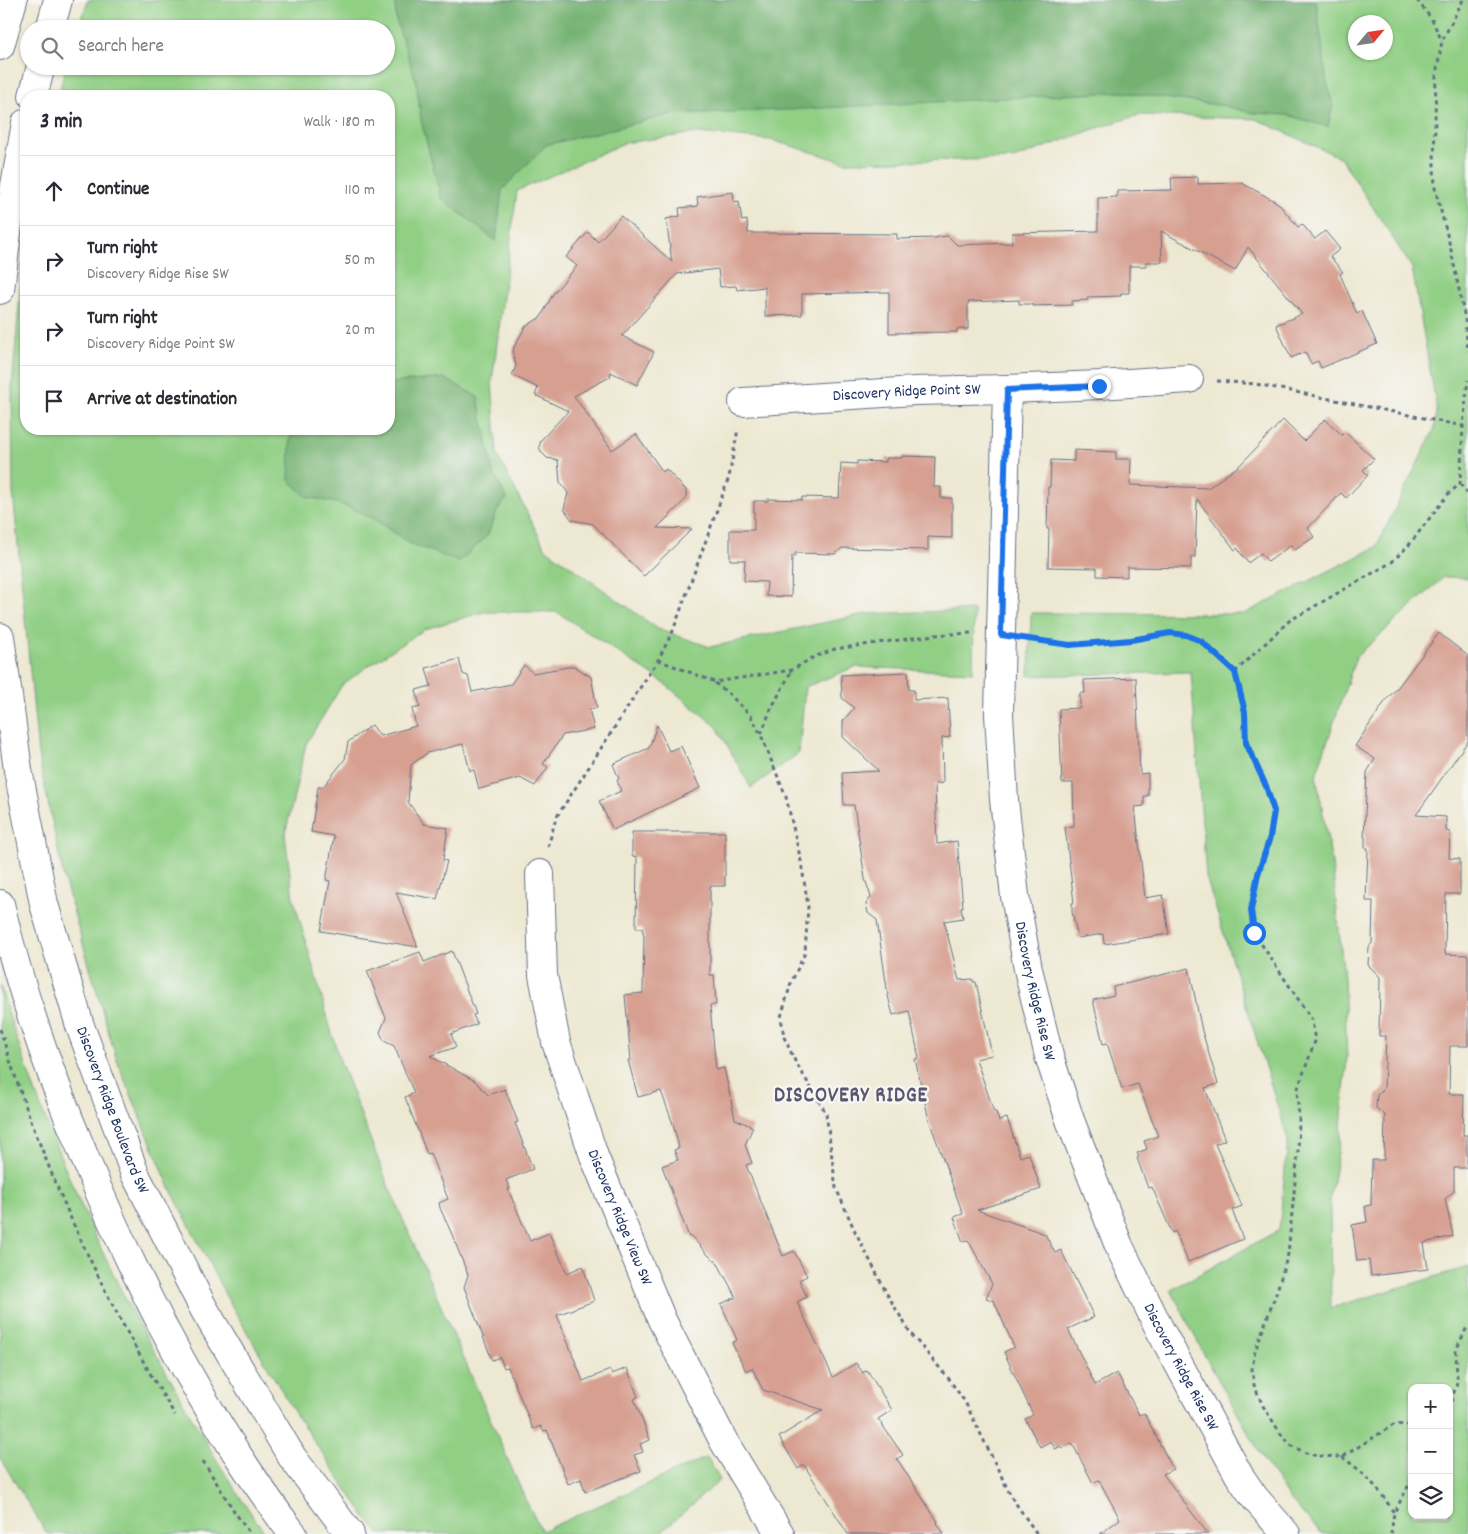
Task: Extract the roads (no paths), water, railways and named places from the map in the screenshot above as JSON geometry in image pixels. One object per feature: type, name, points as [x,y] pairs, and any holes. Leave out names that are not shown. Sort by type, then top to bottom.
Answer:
[{"type":"street","points":[[0,46],[13,0]]},
{"type":"street","points":[[52,20],[58,0]]},
{"type":"street","points":[[35,90],[39,75]]},
{"type":"street","points":[[0,290],[8,225],[20,157]]},
{"type":"street","name":"Discovery Ridge Point SW","points":[[742,402],[915,391],[1099,386],[1189,379]]},
{"type":"street","name":"Discovery Ridge Rise SW","points":[[1007,390],[999,723],[1004,800],[1015,896],[1028,969],[1055,1074],[1078,1144],[1116,1237],[1159,1328],[1239,1475],[1286,1534]]},
{"type":"street","name":"Discovery Ridge Boulevard SW","points":[[0,637],[18,770],[44,904],[80,1026],[135,1174],[209,1318],[292,1457],[350,1534]]},
{"type":"street","name":"Discovery Ridge View SW","points":[[540,874],[543,975],[556,1042],[594,1156],[662,1320],[723,1440],[780,1534]]},
{"type":"street","points":[[0,904],[29,1010],[56,1089],[114,1228],[144,1291],[208,1407],[293,1534]]},
{"type":"district","name":"DISCOVERY RIDGE","points":[[851,1097]]}]
